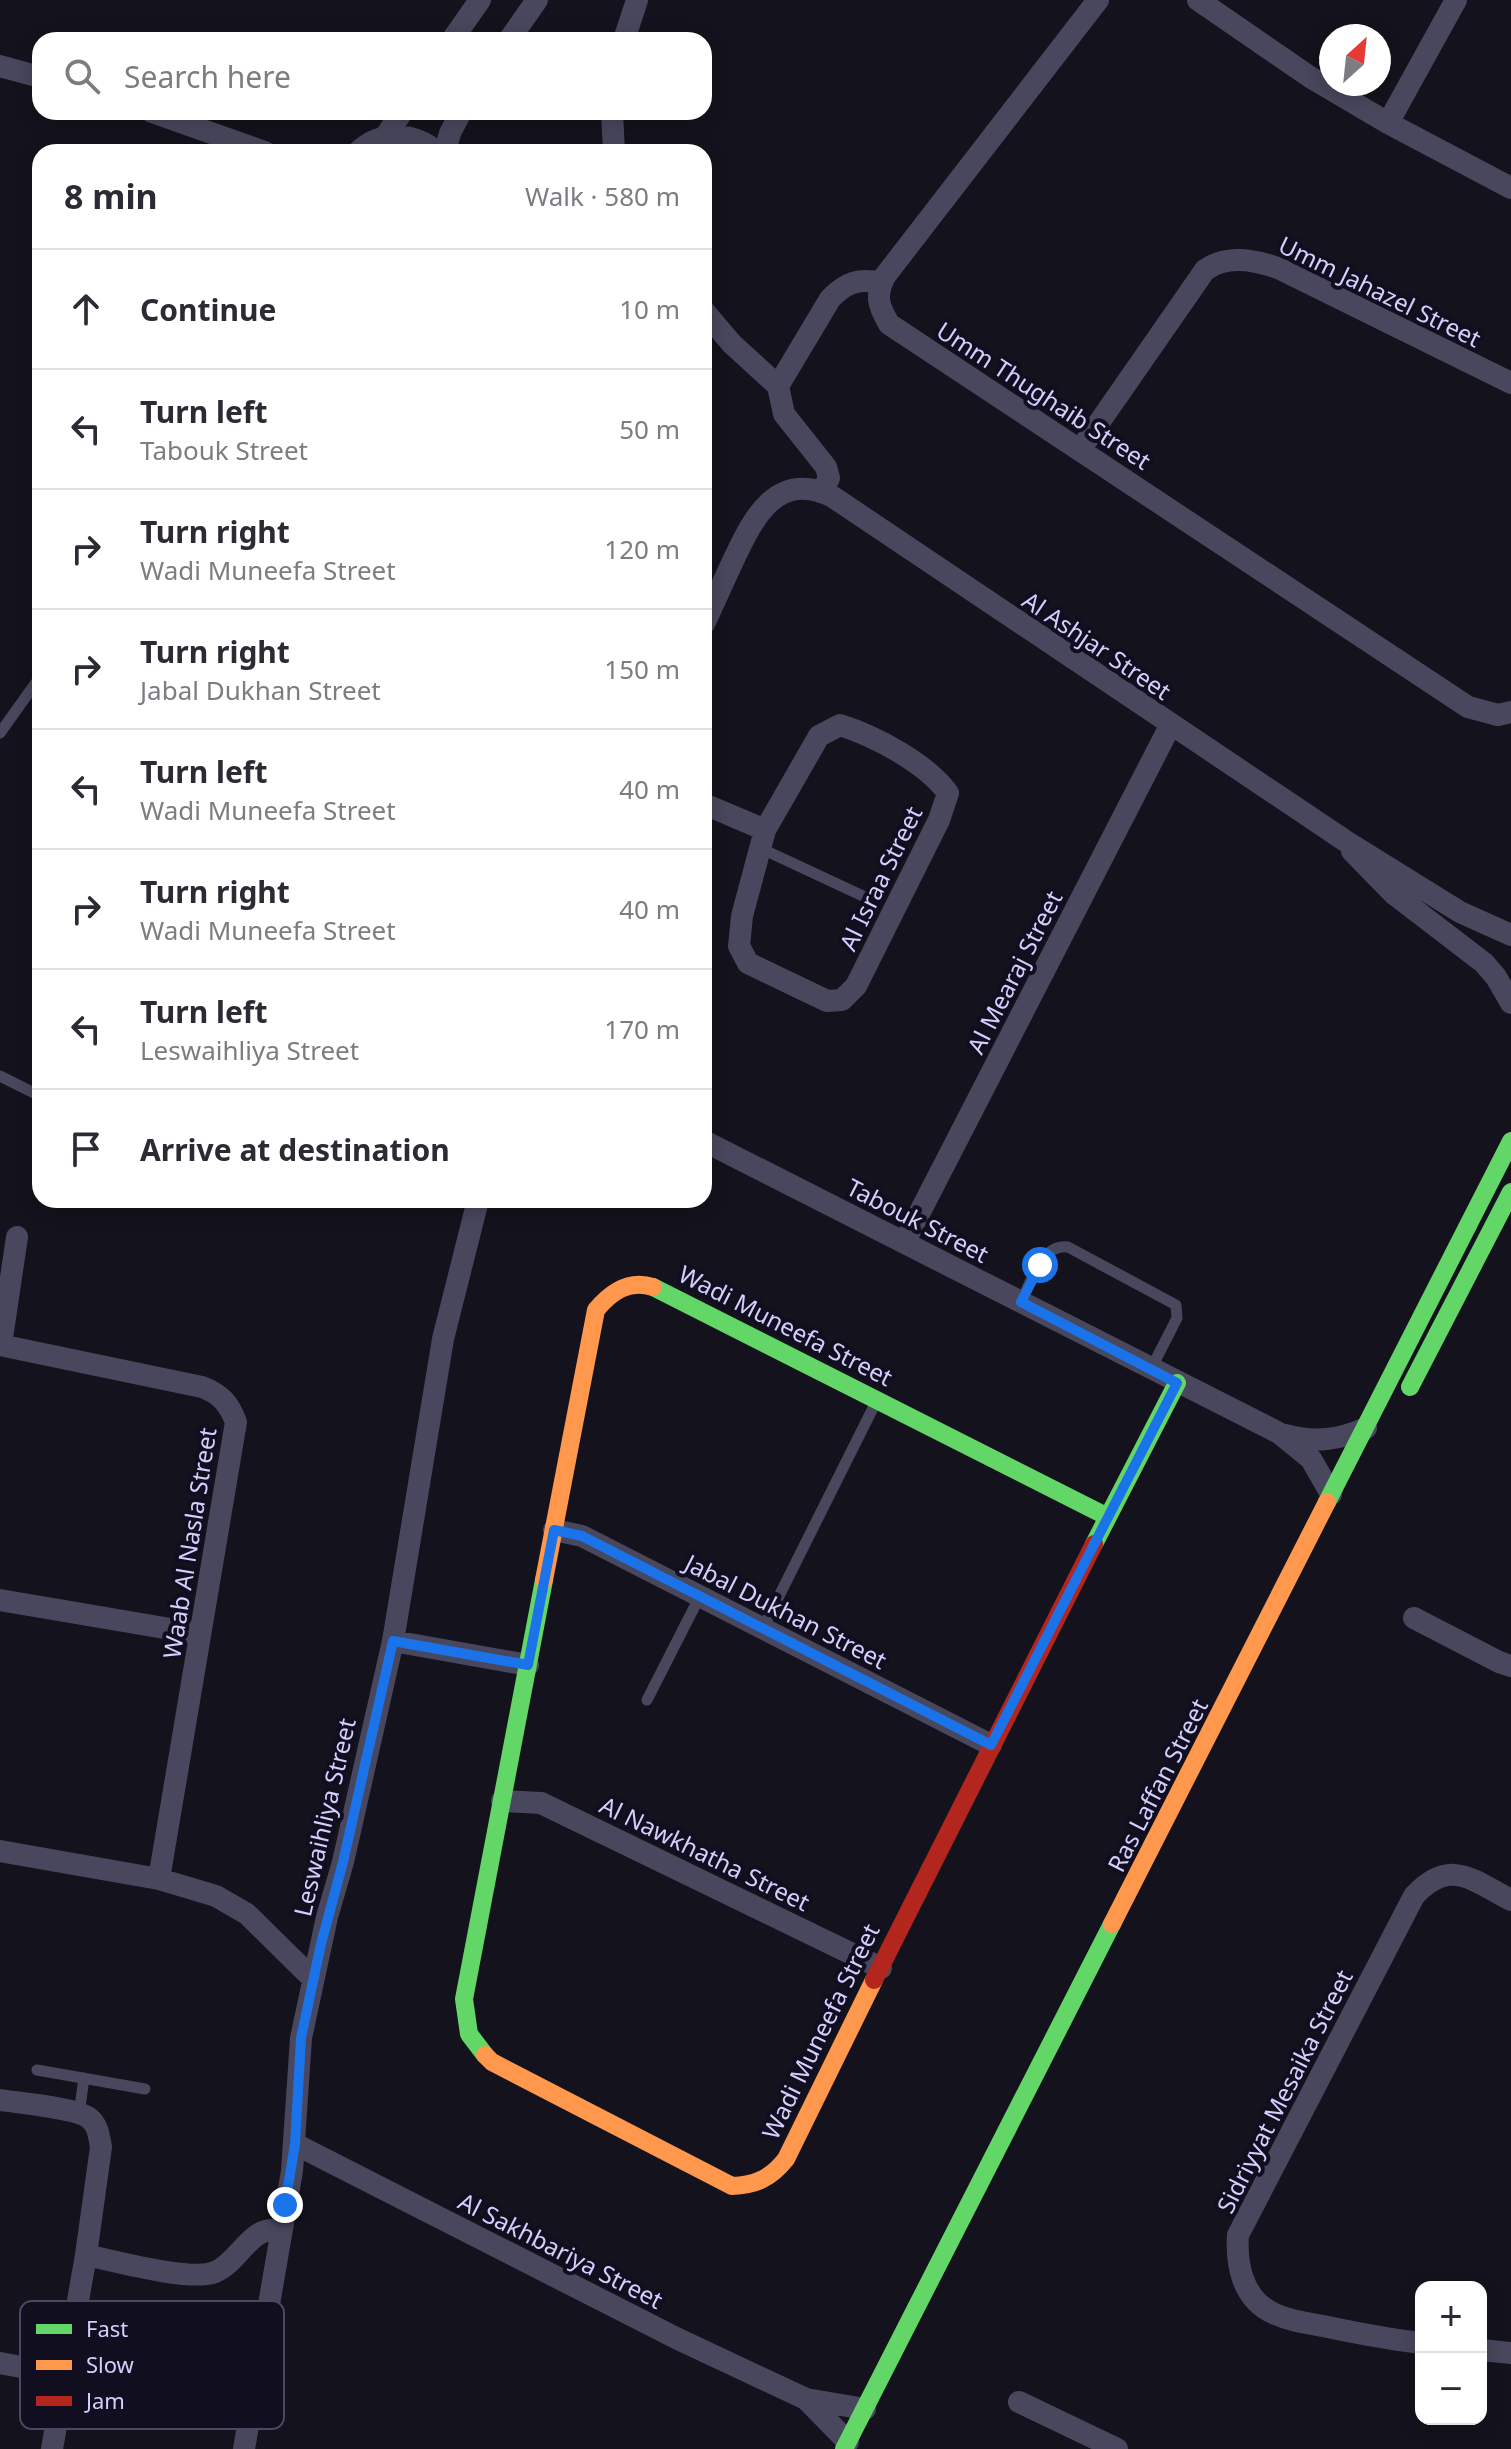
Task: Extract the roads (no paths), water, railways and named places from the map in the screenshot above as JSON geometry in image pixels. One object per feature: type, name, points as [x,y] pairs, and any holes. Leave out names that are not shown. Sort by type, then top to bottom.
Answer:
[{"type":"street","points":[[458,32],[480,0]]},
{"type":"street","points":[[515,32],[537,0]]},
{"type":"street","points":[[627,32],[637,0]]},
{"type":"street","points":[[778,386],[830,299],[840,288],[853,281],[868,279],[882,283],[1098,0]]},
{"type":"street","points":[[1198,0],[1310,77],[1388,123],[1511,188]]},
{"type":"street","points":[[1388,123],[1456,0]]},
{"type":"street","points":[[0,66],[32,75]]},
{"type":"street","points":[[175,120],[242,144]]},
{"type":"street","points":[[385,137],[397,120]]},
{"type":"street","points":[[447,144],[457,120]]},
{"type":"street","points":[[612,120],[614,144]]},
{"type":"street","points":[[371,144],[385,137],[412,137],[424,144]]},
{"type":"street","name":"Umm Jahazel Street","points":[[1080,450],[1205,270],[1217,261],[1256,260],[1278,268],[1511,383]]},
{"type":"street","name":"Umm Thughaib Street","points":[[882,283],[877,293],[880,308],[889,324],[1468,707],[1498,715],[1511,712]]},
{"type":"street","points":[[712,320],[732,344],[778,386],[784,414],[826,467],[829,478],[822,492],[797,488],[763,508],[744,537],[712,607]]},
{"type":"street","name":"Al Ashjar Street","points":[[822,492],[1344,840],[1460,912],[1511,935]]},
{"type":"street","name":"Al Israa Street","points":[[840,725],[858,731],[934,774],[948,793],[939,820],[856,986],[842,1000],[827,1001],[748,963],[739,946],[742,916],[762,839],[819,736],[840,725]]},
{"type":"street","name":"Al Mearaj Street","points":[[905,1241],[1170,726]]},
{"type":"street","points":[[712,809],[762,839]]},
{"type":"street","name":"Al Ashjar Street","points":[[1344,840],[1375,878],[1484,963],[1511,1003]]},
{"type":"street","name":"Ras Laffan Street","points":[[846,2445],[1511,1141]]},
{"type":"street","name":"Tabouk Street","points":[[712,1145],[1279,1433],[1301,1439],[1323,1440],[1345,1437],[1366,1428]]},
{"type":"street","points":[[1403,1400],[1511,1192]]},
{"type":"street","name":"Leswaihliya Street","points":[[268,2301],[295,2144],[301,2038],[393,1641],[443,1339],[476,1208]]},
{"type":"street","name":"Waab Al Nasla Street","points":[[17,1237],[1,1345],[202,1387],[218,1393],[236,1422],[159,1879]]},
{"type":"street","name":"Wadi Muneefa Street","points":[[1108,1517],[649,1285],[628,1284],[608,1294],[596,1310],[464,1999],[465,2027],[475,2047],[492,2062],[732,2186],[755,2185],[774,2175],[786,2159],[991,1745],[1177,1383]]},
{"type":"street","name":"Tabouk Street","points":[[1279,1433],[1311,1459],[1331,1494]]},
{"type":"street","name":"Jabal Dukhan Street","points":[[554,1530],[582,1536],[991,1745]]},
{"type":"street","points":[[0,1600],[200,1634]]},
{"type":"street","points":[[1414,1618],[1511,1666]]},
{"type":"street","points":[[393,1641],[528,1665]]},
{"type":"street","name":"Al Nawkhatha Street","points":[[502,1801],[541,1803],[881,1968]]},
{"type":"street","points":[[0,1851],[159,1879],[232,1903],[313,1979]]},
{"type":"street","name":"Sidriyyat Mesaika Street","points":[[1415,2342],[1294,2321],[1268,2311],[1242,2278],[1237,2256],[1238,2235],[1414,1896],[1428,1881],[1461,1874],[1511,1900]]},
{"type":"street","points":[[0,2100],[79,2114],[88,2117],[98,2129],[101,2147],[78,2301]]},
{"type":"street","name":"Al Sakhbariya Street","points":[[295,2144],[676,2338],[806,2399],[865,2409]]},
{"type":"street","points":[[86,2255],[200,2276],[226,2267],[263,2231],[280,2231]]},
{"type":"street","points":[[1487,2350],[1510,2350]]},
{"type":"street","points":[[0,2363],[20,2367]]},
{"type":"street","name":"Al Sakhbariya Street","points":[[806,2399],[846,2445]]},
{"type":"street","points":[[1019,2402],[1117,2449]]},
{"type":"street","points":[[52,2449],[56,2429]]},
{"type":"street","name":"Leswaihliya Street","points":[[244,2449],[247,2429]]},
{"type":"lane","points":[[0,733],[32,688]]},
{"type":"lane","points":[[762,839],[865,897]]},
{"type":"lane","points":[[0,1076],[32,1092]]},
{"type":"lane","points":[[1021,1302],[1045,1254],[1062,1246],[1173,1301],[1178,1309],[1177,1318],[1151,1370]]},
{"type":"lane","points":[[763,1628],[877,1400]]},
{"type":"lane","points":[[647,1700],[700,1596]]},
{"type":"lane","points":[[37,2070],[145,2089]]},
{"type":"lane","points":[[79,2114],[84,2078]]}]
